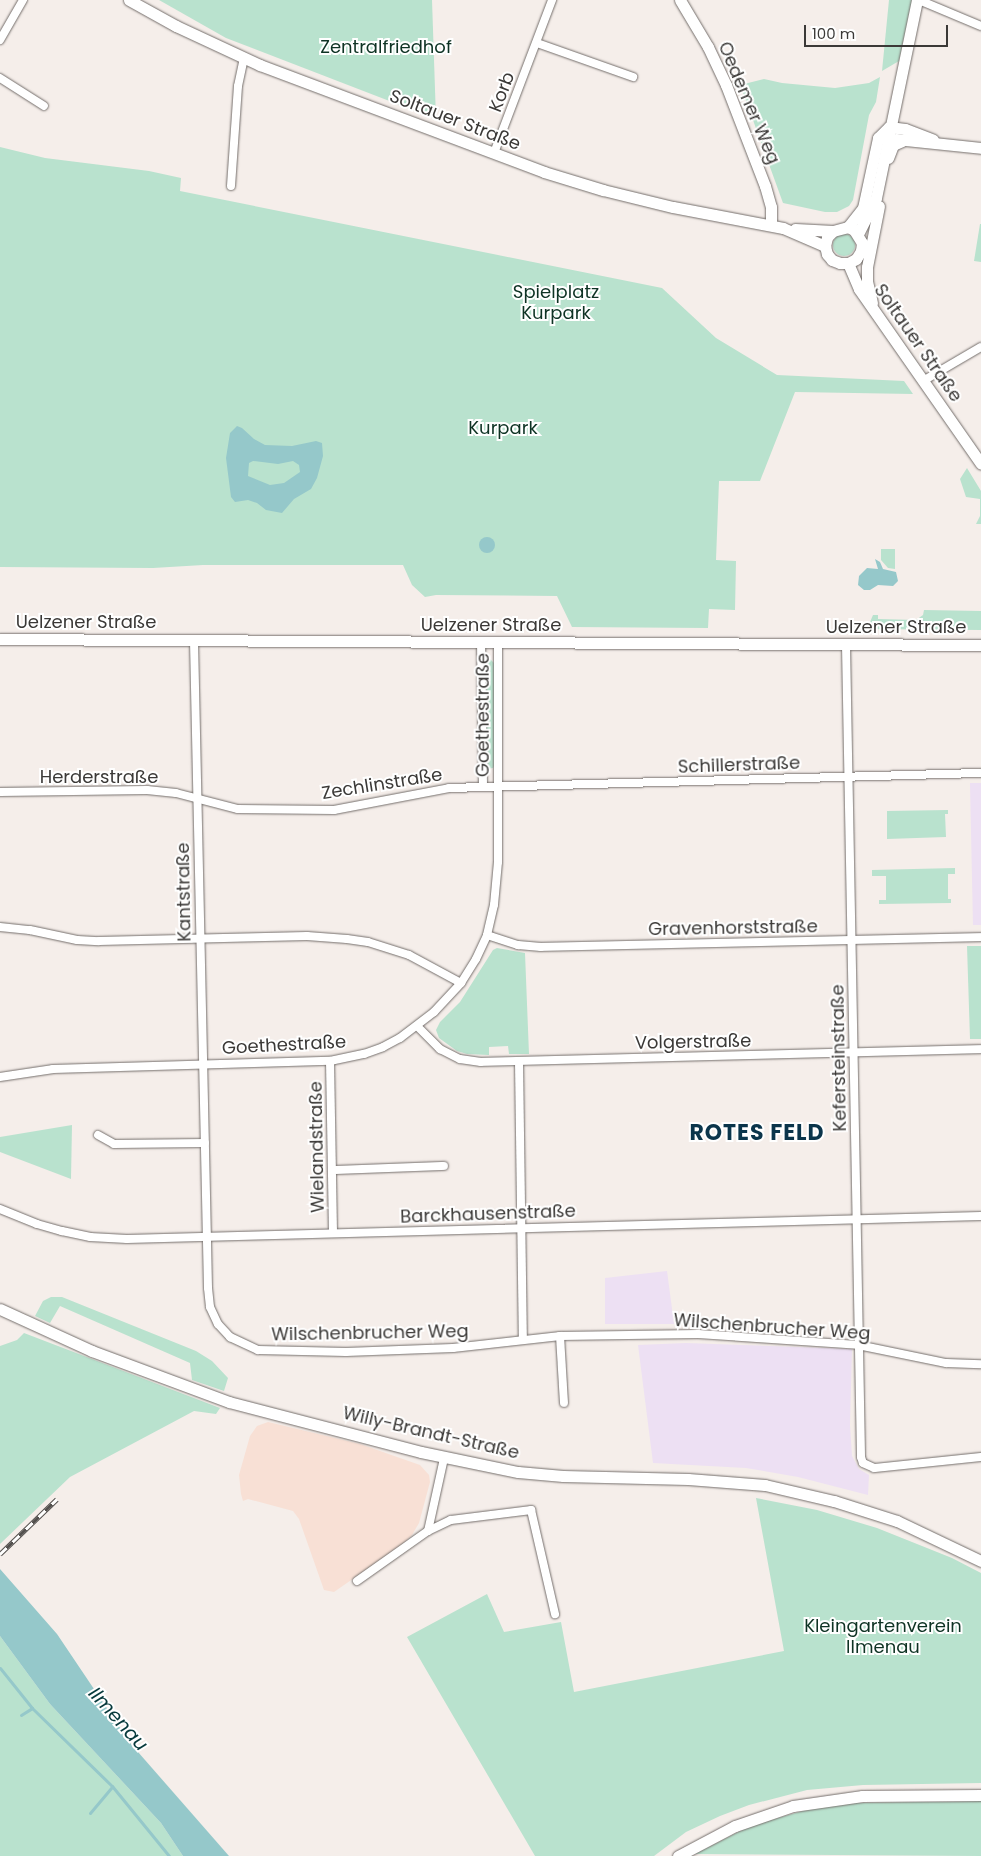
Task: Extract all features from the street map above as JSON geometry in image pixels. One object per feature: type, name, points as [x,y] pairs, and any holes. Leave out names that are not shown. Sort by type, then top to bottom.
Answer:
[{"type":"street","points":[[0,40],[23,0]]},
{"type":"street","name":"Soltauer Straße","points":[[129,0],[244,58],[494,153],[603,190],[673,207],[783,228],[825,246],[827,254],[832,260],[848,263],[859,289],[981,464]]},
{"type":"street","name":"Korb","points":[[494,153],[552,0]]},
{"type":"street","name":"Oedemer Weg","points":[[680,0],[708,47],[726,85],[765,186],[771,207],[771,225]]},
{"type":"street","points":[[877,316],[869,294],[867,274],[888,132],[918,0],[981,26]]},
{"type":"street","points":[[537,43],[633,77]]},
{"type":"street","points":[[231,186],[238,86],[244,58]]},
{"type":"street","points":[[0,78],[44,106]]},
{"type":"street","points":[[848,263],[856,259],[861,252],[862,243],[858,234],[848,227],[863,208],[878,138],[888,132],[905,129],[953,147]]},
{"type":"street","points":[[888,132],[902,141],[981,148]]},
{"type":"street","points":[[858,234],[879,194],[888,153],[893,145],[902,141]]},
{"type":"street","name":"Soltauer Straße","points":[[783,228],[832,230],[848,227]]},
{"type":"street","points":[[825,246],[827,237],[832,230]]},
{"type":"street","points":[[923,382],[981,348]]},
{"type":"street","name":"Uelzener Straße","points":[[0,639],[498,642],[846,649],[981,645]]},
{"type":"street","name":"Kantstraße","points":[[194,641],[206,1236]]},
{"type":"street","name":"Goethestraße","points":[[481,642],[482,787],[498,787]]},
{"type":"street","name":"Goethestraße","points":[[0,1077],[53,1069],[330,1061],[364,1054],[383,1047],[434,1012],[461,983],[487,935],[496,887],[498,642]]},
{"type":"street","name":"Kefersteinstraße","points":[[846,649],[861,1457],[863,1463],[868,1467],[874,1468],[981,1458]]},
{"type":"street","name":"Schillerstraße","points":[[498,787],[981,773]]},
{"type":"street","name":"Zechlinstraße","points":[[197,798],[238,809],[334,810],[424,792],[482,787]]},
{"type":"street","name":"Herderstraße","points":[[0,792],[147,790],[176,793],[197,798]]},
{"type":"street","points":[[0,927],[30,930],[77,940],[307,936],[368,942],[409,955],[461,983]]},
{"type":"street","name":"Gravenhorststraße","points":[[487,935],[518,944],[541,947],[981,937]]},
{"type":"street","name":"Volgerstraße","points":[[416,1026],[440,1049],[460,1059],[481,1062],[981,1050]]},
{"type":"street","name":"Wielandstraße","points":[[330,1061],[333,1233]]},
{"type":"street","points":[[519,1062],[523,1339]]},
{"type":"street","points":[[98,1135],[114,1144],[205,1143]]},
{"type":"street","points":[[333,1170],[444,1166]]},
{"type":"street","name":"Barckhausenstraße","points":[[0,1209],[36,1224],[90,1237],[127,1239],[981,1216]]},
{"type":"street","name":"Wilschenbrucher Weg","points":[[206,1236],[210,1307],[218,1324],[230,1336],[258,1350],[410,1350],[453,1348],[560,1336],[698,1334],[858,1345],[946,1363],[981,1364]]},
{"type":"street","name":"Willy-Brandt-Straße","points":[[0,1309],[92,1351],[229,1402],[444,1458],[488,1467],[545,1474],[688,1478],[765,1485],[834,1501],[896,1522],[981,1561]]},
{"type":"street","points":[[560,1336],[564,1403]]},
{"type":"street","points":[[428,1531],[444,1458]]},
{"type":"street","points":[[357,1581],[428,1531],[451,1520],[531,1510],[555,1614]]},
{"type":"street","points":[[678,1856],[735,1826],[793,1806],[862,1796],[981,1795]]},
{"type":"shaded area","points":[[970,783],[981,783],[981,925],[973,925]]},
{"type":"shaded area","points":[[667,1271],[674,1324],[605,1324],[605,1278]]},
{"type":"shaded area","points":[[686,1343],[852,1349],[850,1425],[852,1456],[859,1469],[869,1475],[868,1495],[798,1477],[746,1468],[653,1463],[638,1345]]},
{"type":"shaded area","points":[[268,1422],[360,1444],[420,1465],[429,1475],[430,1482],[419,1523],[412,1535],[403,1544],[334,1592],[324,1590],[299,1519],[293,1511],[248,1499],[243,1501],[239,1475],[250,1436],[257,1426]]},
{"type":"green space","name":"Zentralfriedhof","points":[[159,0],[432,0],[436,119],[226,38]]},
{"type":"green space","points":[[889,0],[912,0],[899,61],[882,71]]},
{"type":"green space","points":[[880,77],[876,102],[869,115],[853,200],[849,206],[837,212],[825,212],[783,203],[741,87],[744,84],[764,79],[782,83],[835,88],[869,83]]},
{"type":"green space","name":"Kurpark","points":[[0,147],[45,158],[149,171],[181,178],[180,191],[662,288],[716,338],[777,375],[904,381],[913,394],[795,392],[760,481],[719,481],[716,560],[736,561],[735,610],[709,609],[708,628],[572,627],[557,596],[436,595],[425,597],[412,585],[403,565],[203,565],[153,568],[0,567]]},
{"type":"green space","points":[[981,224],[981,262],[974,261]]},
{"type":"green space","points":[[844,234],[854,241],[855,245],[848,255],[844,256],[834,249],[833,245],[840,235]]},
{"type":"green space","points":[[967,468],[981,491],[981,524],[976,524],[980,516],[980,499],[966,497],[960,479]]},
{"type":"green space","points":[[881,549],[895,549],[895,569],[888,568],[881,560]]},
{"type":"green space","points":[[924,610],[981,611],[981,630],[867,629],[873,615],[878,615],[878,619],[916,620],[923,615]]},
{"type":"green space","points":[[489,658],[494,663],[495,764],[493,768],[487,769],[485,767],[484,663]]},
{"type":"green space","points":[[948,810],[948,814],[945,814],[946,837],[887,839],[887,811]]},
{"type":"green space","points":[[955,868],[955,874],[948,874],[948,899],[951,899],[951,903],[879,904],[879,900],[886,900],[886,876],[872,876],[872,870]]},
{"type":"green space","points":[[967,946],[981,946],[981,1039],[970,1039]]},
{"type":"green space","points":[[497,948],[525,953],[529,1054],[509,1054],[508,1046],[489,1047],[489,1055],[467,1054],[457,1051],[439,1038],[436,1030],[440,1022],[460,1002],[493,950]]},
{"type":"green space","points":[[72,1125],[71,1179],[0,1152],[0,1137]]},
{"type":"green space","points":[[51,1297],[62,1297],[196,1351],[212,1361],[228,1378],[224,1391],[192,1380],[190,1363],[60,1306],[50,1323],[35,1316],[43,1301]]},
{"type":"green space","points":[[24,1333],[220,1408],[216,1414],[194,1411],[70,1477],[0,1544],[0,1346],[17,1340]]},
{"type":"green space","name":"Kleingartenverein Ilmenau","points":[[756,1498],[817,1510],[877,1528],[952,1558],[981,1573],[981,1783],[863,1785],[807,1790],[749,1805],[720,1816],[686,1832],[654,1856],[535,1856],[407,1637],[487,1594],[504,1632],[561,1622],[574,1692],[784,1651]]},
{"type":"green space","points":[[0,1636],[50,1704],[161,1823],[183,1856],[0,1856]]},
{"type":"green space","points":[[981,1801],[981,1856],[695,1854],[750,1826],[813,1808],[850,1803]]},
{"type":"water","points":[[237,426],[265,445],[292,446],[316,441],[322,443],[323,456],[317,478],[311,489],[294,499],[282,513],[266,510],[257,503],[248,500],[235,502],[231,497],[226,458],[230,433]],"holes":[[[253,461],[278,464],[293,461],[299,465],[300,472],[284,483],[270,485],[248,476],[249,463]]]},
{"type":"water","points":[[484,537],[490,537],[495,542],[493,551],[484,553],[479,548],[479,542]]},
{"type":"water","points":[[875,559],[880,562],[883,569],[896,572],[898,581],[893,586],[878,585],[870,590],[864,590],[858,585],[859,576],[867,568],[878,569]]},
{"type":"water","points":[[0,1569],[57,1634],[131,1744],[229,1856],[183,1856],[161,1823],[50,1704],[0,1636]]},
{"type":"waterway","points":[[0,1668],[32,1708],[112,1786],[169,1856]]},
{"type":"waterway","points":[[21,1715],[32,1708]]},
{"type":"waterway","points":[[90,1813],[112,1787]]},
{"type":"railway","points":[[0,1554],[57,1499]]},
{"type":"district","name":"ROTES FELD","points":[[757,1133]]},
{"type":"park label","name":"Spielplatz Kurpark","points":[[556,303]]},
{"type":"water label","name":"Ilmenau","points":[[118,1719]]}]
